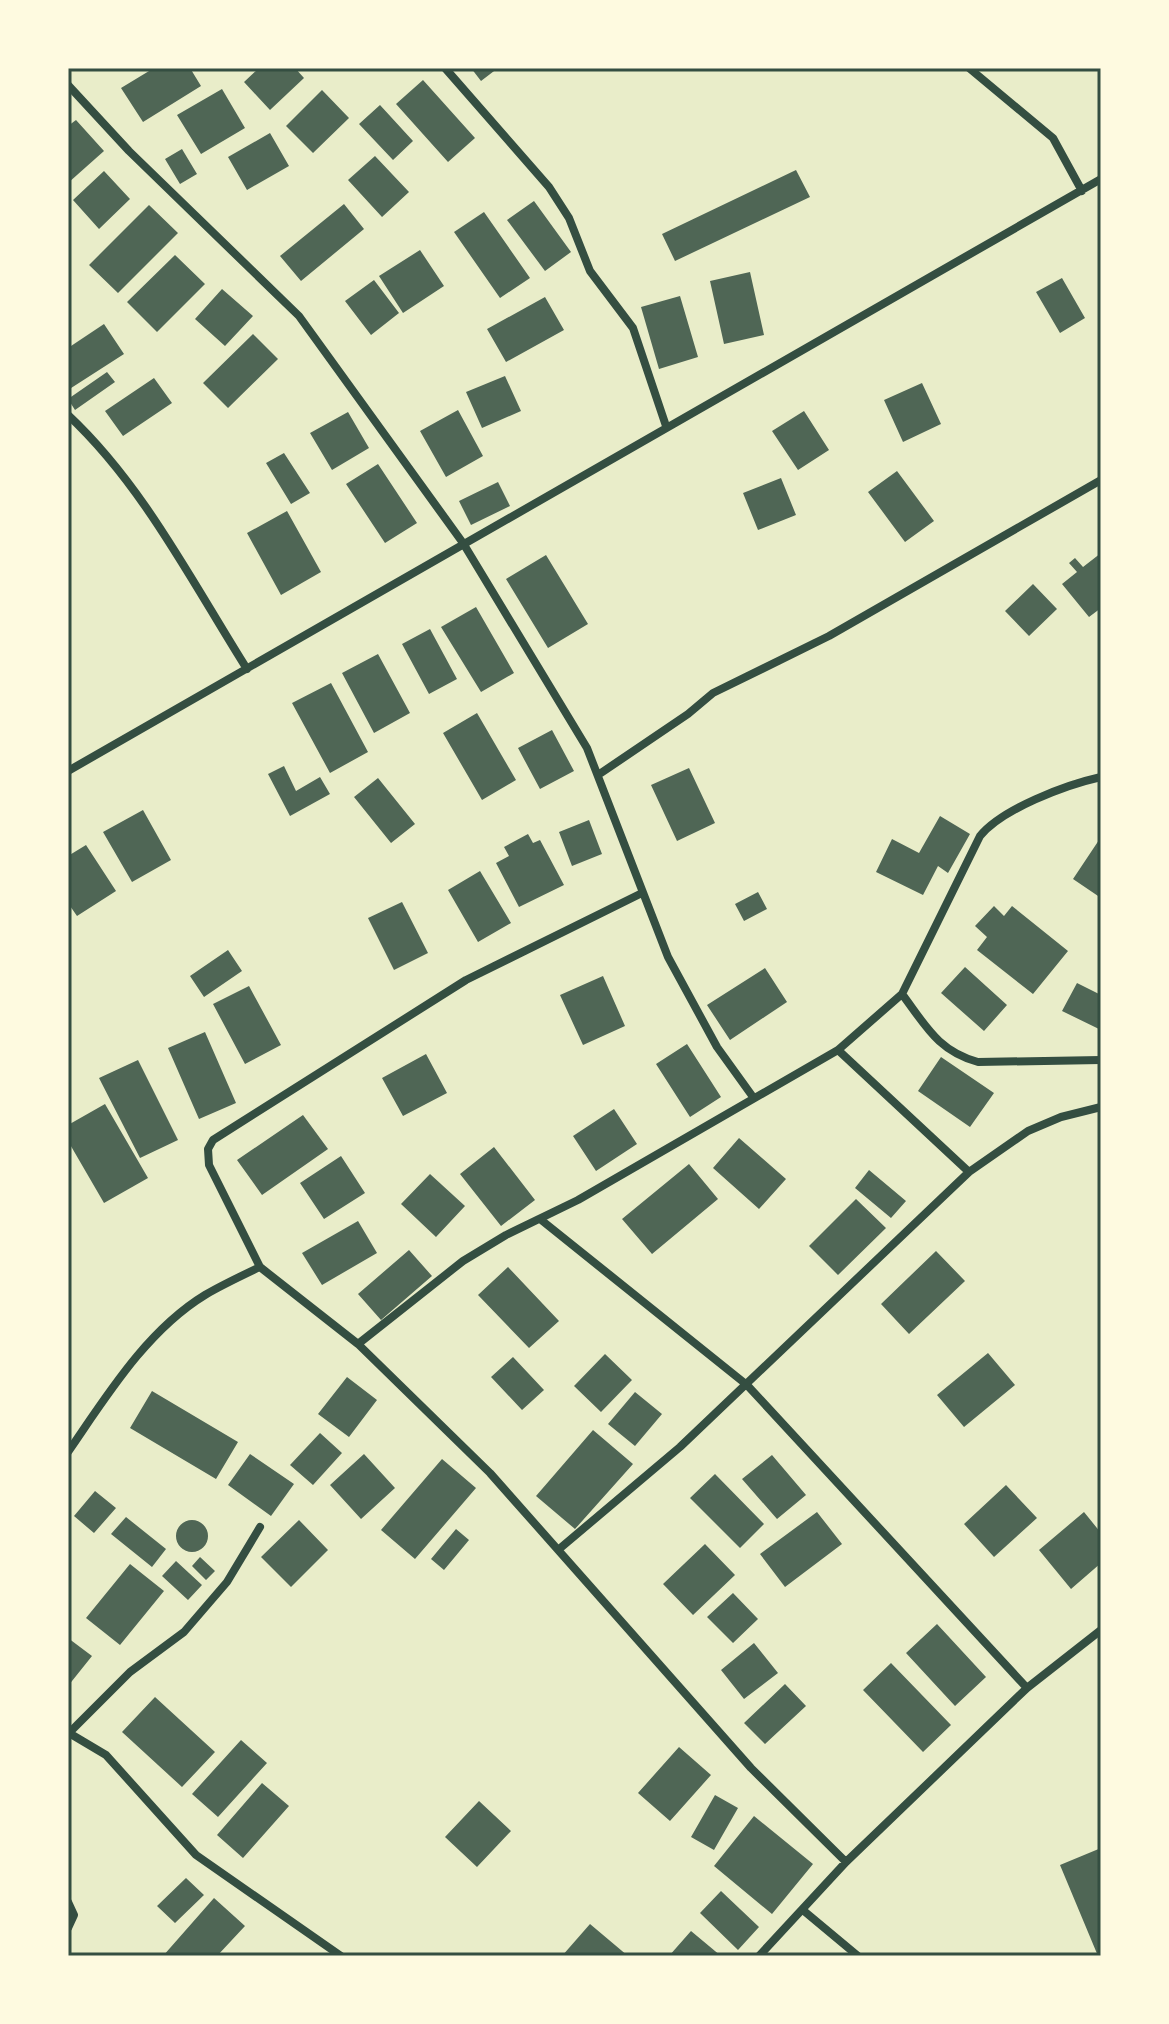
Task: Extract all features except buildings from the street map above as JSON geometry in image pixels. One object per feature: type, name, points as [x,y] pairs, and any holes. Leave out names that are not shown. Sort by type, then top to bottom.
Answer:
[{"type":"street","points":[[445,68],[549,187],[569,218],[590,271],[633,328],[666,426]]},
{"type":"street","points":[[969,68],[1053,138],[1082,191]]},
{"type":"street","points":[[68,85],[129,151],[299,316],[463,543],[574,723],[684,989],[717,1047],[753,1097]]},
{"type":"street","points":[[68,771],[1101,179]]},
{"type":"street","points":[[68,415],[96,441],[129,483],[247,669]]},
{"type":"street","points":[[598,775],[713,693],[829,636],[1101,480]]},
{"type":"street","points":[[358,1344],[463,1261],[838,1050],[902,994],[980,836],[991,822],[1084,780],[1101,777]]},
{"type":"street","points":[[642,893],[466,980],[213,1140],[208,1149],[209,1165],[260,1267],[358,1344],[490,1473],[751,1768],[846,1862]]},
{"type":"street","points":[[902,994],[942,1047],[960,1057],[978,1062],[1101,1060]]},
{"type":"street","points":[[838,1050],[969,1172]]},
{"type":"street","points":[[558,1550],[680,1447],[969,1172],[1028,1131],[1061,1117],[1101,1107]]},
{"type":"street","points":[[540,1219],[747,1385],[1027,1688]]},
{"type":"street","points":[[68,1452],[110,1390],[154,1337],[202,1297],[260,1267]]},
{"type":"street","points":[[260,1527],[227,1582],[184,1632],[130,1672],[69,1733],[106,1755],[196,1855],[341,1956]]},
{"type":"street","points":[[759,1956],[804,1911],[846,1862],[1027,1688],[1101,1630]]},
{"type":"street","points":[[68,1902],[74,1915],[68,1928]]},
{"type":"street","points":[[804,1911],[858,1956]]}]
